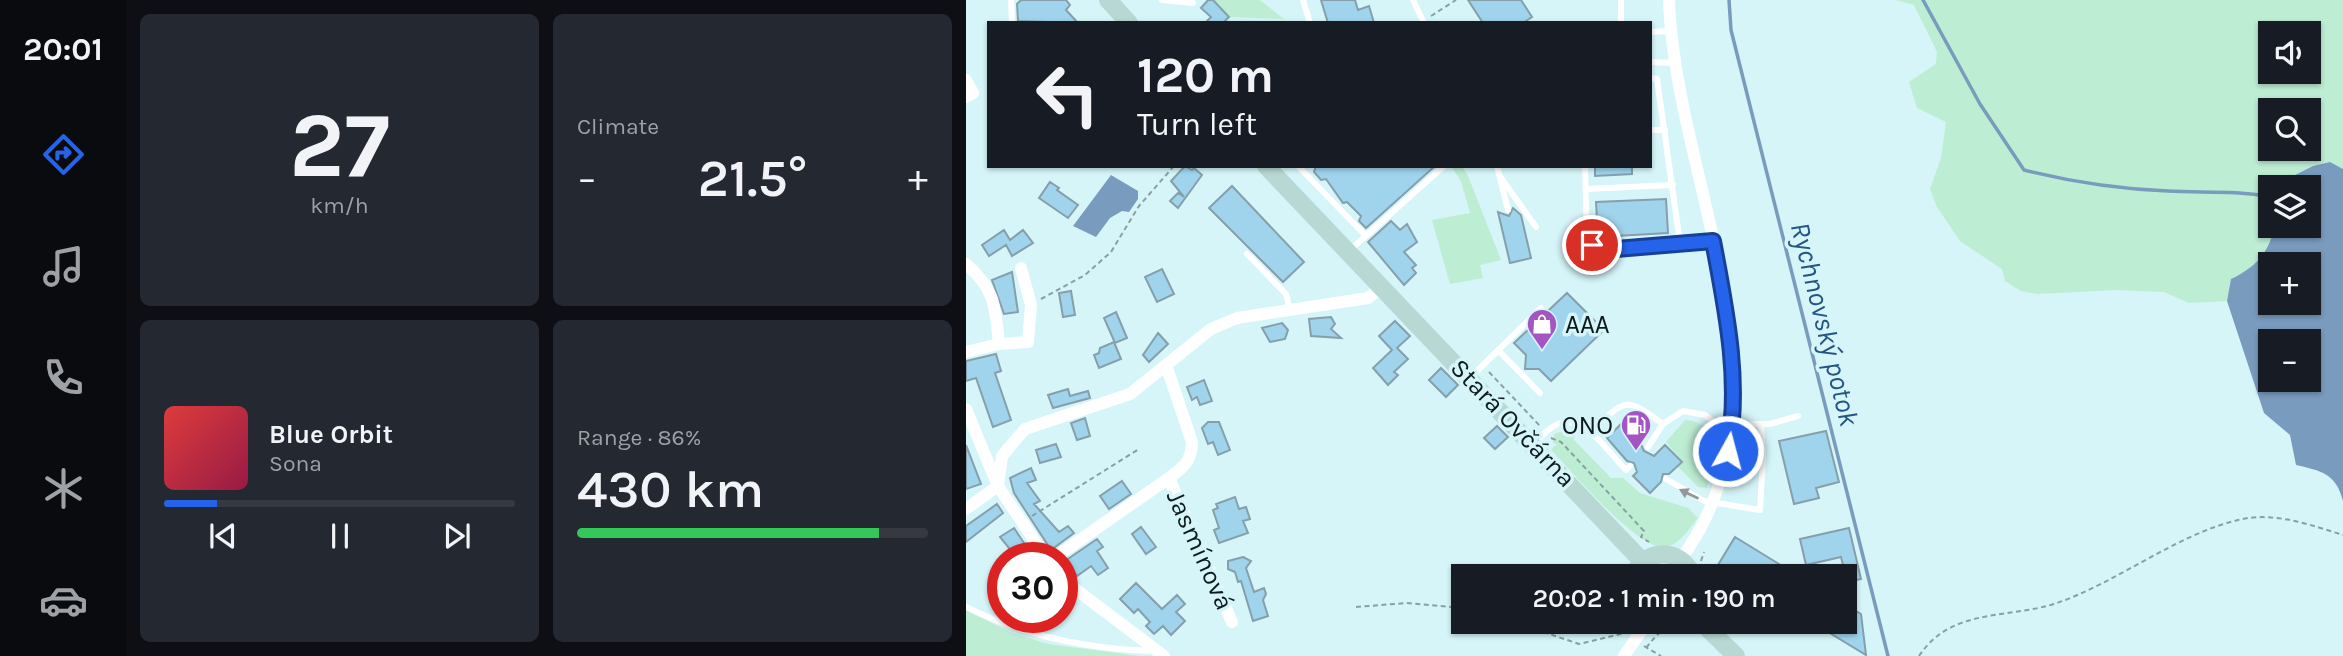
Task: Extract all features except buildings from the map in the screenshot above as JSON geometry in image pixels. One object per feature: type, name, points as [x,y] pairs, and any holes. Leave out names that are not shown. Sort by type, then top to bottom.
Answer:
[{"type":"main road","points":[[1108,0],[1127,21]]},
{"type":"main road","name":"Stará Ovčárna","points":[[1268,168],[1381,288],[1477,372],[1540,438],[1634,564]]},
{"type":"main road","points":[[1644,564],[1663,553],[1681,559],[1685,564]]},
{"type":"main road","points":[[1705,634],[1736,656]]},
{"type":"street","points":[[1669,0],[1670,31],[1679,91],[1728,317],[1734,390],[1731,430],[1713,503],[1701,530],[1681,559]]},
{"type":"street","points":[[966,80],[972,93],[966,97]]},
{"type":"street","points":[[966,264],[986,281],[996,310],[999,344]]},
{"type":"street","points":[[966,352],[999,344],[1028,342],[1031,305],[1021,268]]},
{"type":"street","points":[[966,509],[998,486],[1002,456],[1025,429],[1130,394],[1220,325],[1237,318],[1368,298],[1381,288]]},
{"type":"street","name":"Jasmínová","points":[[1166,365],[1192,442],[1192,454],[1185,467],[1169,478],[1232,622]]},
{"type":"street","points":[[966,409],[998,486],[1035,542]]},
{"type":"street","points":[[1077,542],[1169,478]]},
{"type":"street","points":[[1078,591],[1161,654]]},
{"type":"street","points":[[1624,656],[1642,643],[1644,634]]},
{"type":"lane","points":[[1011,0],[1012,21]]},
{"type":"lane","points":[[1162,0],[1193,3]]},
{"type":"lane","points":[[1303,0],[1309,21]]},
{"type":"lane","points":[[1413,0],[1423,21]]},
{"type":"lane","points":[[1621,0],[1621,21]]},
{"type":"lane","points":[[1652,32],[1670,31]]},
{"type":"lane","points":[[1652,62],[1675,63]]},
{"type":"lane","points":[[1652,78],[1657,79],[1679,243]]},
{"type":"lane","points":[[1652,130],[1665,130]]},
{"type":"lane","points":[[1300,168],[1366,236]]},
{"type":"lane","points":[[1348,253],[1442,168]]},
{"type":"lane","points":[[1497,168],[1508,210]]},
{"type":"lane","points":[[1585,168],[1587,237],[1597,248],[1713,241]]},
{"type":"lane","points":[[1499,175],[1536,227]]},
{"type":"lane","points":[[1586,189],[1673,185]]},
{"type":"lane","points":[[1247,254],[1286,294],[1290,310]]},
{"type":"lane","points":[[1477,372],[1541,308]]},
{"type":"lane","points":[[1498,350],[1540,393]]},
{"type":"lane","points":[[1590,433],[1619,406],[1628,403],[1639,406],[1663,424]]},
{"type":"lane","points":[[1648,447],[1663,424],[1676,413],[1692,411],[1705,415],[1731,430],[1798,416]]},
{"type":"lane","points":[[1540,438],[1564,422],[1590,433],[1626,470],[1630,467]]},
{"type":"lane","points":[[1666,479],[1690,495],[1713,503],[1760,510],[1763,456],[1761,425]]},
{"type":"lane","points":[[966,607],[1026,631],[1122,650],[1161,654]]},
{"type":"path","points":[[1430,16],[1456,0]]},
{"type":"path","points":[[1031,305],[1085,275],[1111,252],[1139,206],[1172,168]]},
{"type":"path","points":[[1477,372],[1540,438],[1561,442],[1644,531],[1641,537],[1653,543]]},
{"type":"path","points":[[1023,523],[1139,449]]},
{"type":"path","points":[[1919,656],[1935,635],[1948,627],[1963,621],[2064,600],[2171,547],[2240,519],[2292,519],[2343,535]]},
{"type":"path","points":[[1356,607],[1407,603],[1451,607]]},
{"type":"path","points":[[1549,634],[1579,644],[1591,644],[1616,634]]},
{"type":"path","points":[[1620,634],[1642,643],[1661,656]]},
{"type":"path","points":[[1638,656],[1642,643],[1656,634]]},
{"type":"green space","points":[[1213,0],[1260,0],[1284,19],[1229,17]]},
{"type":"green space","points":[[1896,0],[2343,0],[2343,169],[2330,162],[2313,166],[2295,175],[2258,175],[2258,238],[2271,238],[2264,252],[2258,252],[2255,264],[2232,279],[2227,301],[2189,303],[2164,292],[2115,290],[2037,294],[2021,291],[2005,281],[2002,269],[1960,241],[1937,207],[1930,189],[1941,158],[1946,122],[1917,108],[1909,82],[1936,64],[1937,52],[1914,5]]},
{"type":"green space","points":[[1452,168],[1463,168],[1468,176],[1501,260],[1480,265],[1483,278],[1450,284],[1432,220],[1470,213],[1461,181]]},
{"type":"green space","points":[[1685,420],[1705,427],[1718,444],[1707,488],[1698,487],[1678,467],[1683,462],[1666,442]]},
{"type":"green space","points":[[1572,428],[1579,432],[1573,439],[1611,478],[1623,478],[1640,493],[1688,508],[1698,518],[1684,536],[1666,547],[1654,545],[1639,537],[1606,508],[1551,450],[1557,444],[1553,443],[1554,434]]},
{"type":"green space","points":[[966,610],[987,620],[987,633],[1012,633],[1048,644],[1140,656],[966,656]]},
{"type":"water","points":[[2330,162],[2343,169],[2343,501],[2332,479],[2313,469],[2296,465],[2290,435],[2264,413],[2227,301],[2231,279],[2258,260],[2258,315],[2321,315],[2321,252],[2264,252],[2271,238],[2321,238],[2321,175],[2295,175],[2313,166]]},
{"type":"water","points":[[1111,175],[1138,191],[1138,199],[1129,212],[1122,211],[1110,218],[1096,237],[1073,226]]},
{"type":"waterway","name":"Rychnovský potok","points":[[1729,0],[1731,30],[1888,656]]},
{"type":"waterway","points":[[1923,0],[1980,104],[2024,170],[2114,187],[2258,195]]},
{"type":"place","name":"AAA","points":[[1542,351]]},
{"type":"place","name":"ONO","points":[[1636,452]]},
{"type":"route","points":[[1592,245],[1604,250],[1713,241],[1728,317],[1734,390],[1728,451]]}]
